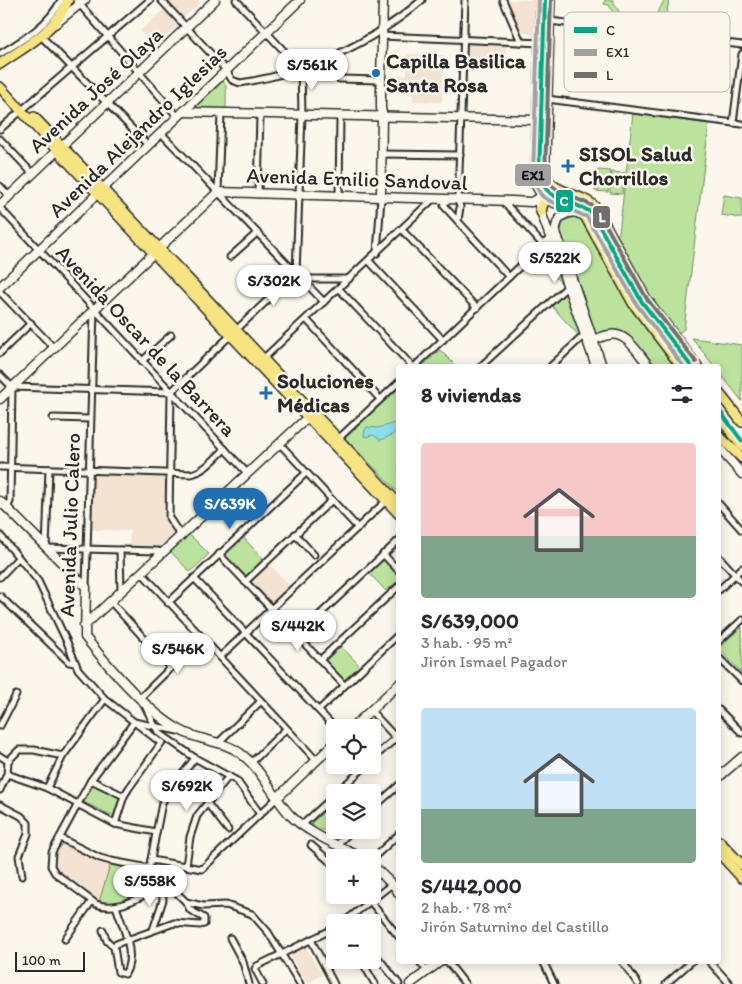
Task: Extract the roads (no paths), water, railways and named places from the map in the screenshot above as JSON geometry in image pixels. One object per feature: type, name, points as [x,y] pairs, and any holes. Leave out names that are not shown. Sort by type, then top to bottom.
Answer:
[{"type":"main road","points":[[0,64],[51,27],[63,11],[68,0]]},
{"type":"main road","points":[[541,0],[535,182],[544,197],[560,206],[579,210],[586,217],[633,303],[679,364]]},
{"type":"main road","points":[[550,0],[545,174],[556,188],[576,195],[590,202],[596,208],[646,299],[695,364]]},
{"type":"main road","points":[[0,80],[23,109]]},
{"type":"main road","points":[[0,87],[101,191],[233,332],[308,417],[388,498]]},
{"type":"main road","points":[[541,212],[544,197]]},
{"type":"main road","points":[[233,332],[264,359],[338,439],[396,508]]},
{"type":"main road","points":[[721,396],[742,422]]},
{"type":"main road","points":[[721,419],[742,446]]},
{"type":"main road","points":[[721,438],[742,458]]},
{"type":"main road","points":[[721,843],[742,865]]},
{"type":"main road","points":[[721,856],[742,878]]},
{"type":"street","points":[[0,54],[34,32],[53,14],[61,0]]},
{"type":"street","points":[[0,129],[150,0]]},
{"type":"street","points":[[161,0],[226,70],[232,80],[240,83],[301,69],[349,49],[383,33],[422,0]]},
{"type":"street","name":"Avenida José Olaya","points":[[0,207],[9,196],[215,0]]},
{"type":"street","points":[[181,536],[168,518],[171,392],[296,273],[302,115],[301,69],[236,0]]},
{"type":"street","name":"Avenida Alejandro Iglesias","points":[[0,287],[300,0]]},
{"type":"street","points":[[382,115],[385,109],[383,0]]},
{"type":"street","points":[[377,253],[382,154],[381,80],[383,33],[388,0]]},
{"type":"street","points":[[458,221],[460,206],[458,200],[465,0]]},
{"type":"street","points":[[503,0],[521,42]]},
{"type":"street","points":[[51,27],[80,2],[138,72],[180,114],[382,115],[536,120]]},
{"type":"street","points":[[550,21],[564,23]]},
{"type":"street","points":[[383,33],[549,43]]},
{"type":"street","points":[[41,36],[148,145]]},
{"type":"street","points":[[733,123],[742,54]]},
{"type":"street","points":[[340,79],[381,80]]},
{"type":"street","points":[[547,99],[742,124]]},
{"type":"street","points":[[218,192],[221,113]]},
{"type":"street","points":[[258,194],[260,114]]},
{"type":"street","points":[[339,196],[340,116]]},
{"type":"street","points":[[161,132],[324,302]]},
{"type":"street","points":[[0,139],[33,174]]},
{"type":"street","points":[[382,154],[460,155]]},
{"type":"street","points":[[0,186],[9,196]]},
{"type":"street","name":"Avenida Emilio Sandoval","points":[[0,399],[218,192],[531,202],[544,197],[576,195]]},
{"type":"street","points":[[264,359],[434,199]]},
{"type":"street","points":[[446,200],[444,206],[509,277]]},
{"type":"street","points":[[503,201],[543,245]]},
{"type":"street","name":"Avenida Oscar de la Barrera","points":[[0,207],[248,474]]},
{"type":"street","points":[[541,212],[554,236],[589,338],[596,364]]},
{"type":"street","points":[[416,364],[554,236],[556,223],[563,215],[574,212],[586,217]]},
{"type":"street","points":[[402,230],[477,308]]},
{"type":"street","points":[[230,257],[257,233]]},
{"type":"street","points":[[369,261],[443,340]]},
{"type":"street","points":[[302,279],[350,279]]},
{"type":"street","points":[[483,364],[570,284]]},
{"type":"street","points":[[339,289],[412,364]]},
{"type":"street","points":[[0,292],[54,348]]},
{"type":"street","name":"Avenida Julio Calero","points":[[94,310],[88,470],[85,637],[142,701],[162,719],[181,731]]},
{"type":"street","points":[[306,319],[380,399]]},
{"type":"street","points":[[0,353],[31,323]]},
{"type":"street","points":[[553,364],[580,339],[610,334],[624,338],[647,364]]},
{"type":"street","points":[[142,361],[171,335]]},
{"type":"street","points":[[589,338],[601,364]]},
{"type":"street","points":[[0,375],[12,387],[171,392]]},
{"type":"street","points":[[338,439],[396,385]]},
{"type":"street","points":[[7,508],[10,502],[12,387]]},
{"type":"street","points":[[84,626],[308,417]]},
{"type":"street","points":[[53,418],[90,419]]},
{"type":"street","points":[[280,444],[358,528]]},
{"type":"street","points":[[0,467],[170,473],[198,472],[225,449]]},
{"type":"street","points":[[721,450],[742,474]]},
{"type":"street","points":[[46,548],[50,469]]},
{"type":"street","points":[[168,603],[306,473]]},
{"type":"street","points":[[220,657],[388,498]]},
{"type":"street","points":[[245,582],[332,500]]},
{"type":"street","points":[[0,501],[86,587]]},
{"type":"street","points":[[721,506],[742,530]]},
{"type":"street","points":[[295,534],[314,555]]},
{"type":"street","points":[[1,537],[41,587],[78,669],[105,699],[162,743]]},
{"type":"street","points":[[297,636],[396,543]]},
{"type":"street","points":[[46,548],[158,551],[163,553]]},
{"type":"street","points":[[120,550],[121,593]]},
{"type":"street","points":[[219,554],[344,685]]},
{"type":"street","points":[[383,554],[396,568]]},
{"type":"street","points":[[0,577],[18,558]]},
{"type":"street","points":[[721,559],[742,582]]},
{"type":"street","points":[[721,588],[742,568]]},
{"type":"street","points":[[142,573],[316,760]]},
{"type":"street","points":[[194,578],[327,719]]},
{"type":"street","points":[[320,660],[396,589]]},
{"type":"street","points":[[0,596],[68,662],[75,664]]},
{"type":"street","points":[[111,602],[171,668]]},
{"type":"street","points":[[721,639],[742,620]]},
{"type":"street","points":[[202,637],[142,701],[155,726],[164,737],[195,758],[237,781],[260,814]]},
{"type":"street","points":[[319,710],[396,637]]},
{"type":"street","points":[[721,660],[742,681]]},
{"type":"street","points":[[361,719],[396,687]]},
{"type":"street","points":[[0,726],[16,695]]},
{"type":"street","points":[[47,788],[63,756],[105,699]]},
{"type":"street","points":[[218,743],[261,702]]},
{"type":"street","points":[[370,710],[396,739]]},
{"type":"street","points":[[721,712],[742,732]]},
{"type":"street","points":[[134,722],[91,780],[52,852],[50,860],[52,869],[92,901],[107,907],[116,906],[144,895],[162,803],[166,795],[195,758]]},
{"type":"street","name":"Avenida Julio Calero","points":[[134,722],[181,731],[238,751],[252,762],[277,798],[302,825],[347,849]]},
{"type":"street","points":[[252,762],[286,728]]},
{"type":"street","points":[[115,824],[124,796],[162,743],[164,737]]},
{"type":"street","points":[[381,753],[396,741]]},
{"type":"street","points":[[0,790],[7,774],[8,761],[19,750],[28,749],[63,756]]},
{"type":"street","points":[[151,860],[202,869],[207,866],[243,829],[326,751]]},
{"type":"street","points":[[0,756],[8,761]]},
{"type":"street","points":[[721,775],[742,756]]},
{"type":"street","points":[[7,774],[47,788],[115,824],[156,832]]},
{"type":"street","points":[[347,784],[357,774]]},
{"type":"street","points":[[186,866],[196,816],[229,776]]},
{"type":"street","points":[[91,780],[124,796]]},
{"type":"street","points":[[381,801],[396,788]]},
{"type":"street","points":[[207,803],[228,830]]},
{"type":"street","points":[[302,825],[326,803]]},
{"type":"street","points":[[0,805],[21,816],[28,823],[28,834],[18,856],[22,876]]},
{"type":"street","points":[[381,851],[396,837]]},
{"type":"street","points":[[60,838],[111,862],[149,868]]},
{"type":"street","points":[[338,844],[343,839]]},
{"type":"street","points":[[311,845],[326,858]]},
{"type":"street","points":[[381,873],[396,887],[381,896]]},
{"type":"street","points":[[114,947],[116,944],[174,923],[201,925],[204,923],[204,918],[190,910],[186,902],[171,887],[147,883]]},
{"type":"street","points":[[153,930],[163,900],[162,885]]},
{"type":"street","points":[[65,939],[92,901]]},
{"type":"street","points":[[186,902],[204,906],[226,904],[252,914],[268,932],[300,984]]},
{"type":"street","points":[[356,914],[367,904]]},
{"type":"street","points":[[369,904],[396,933]]},
{"type":"street","points":[[103,930],[109,944],[114,947],[118,972],[124,974],[129,959],[127,940],[116,906]]},
{"type":"street","points":[[263,984],[255,969],[257,966],[326,932]]},
{"type":"street","points":[[230,938],[243,962],[249,984]]},
{"type":"street","points":[[311,940],[334,984]]},
{"type":"street","points":[[381,961],[399,984]]},
{"type":"street","points":[[421,964],[427,971]]},
{"type":"street","points":[[410,984],[437,964]]},
{"type":"street","points":[[449,964],[465,984]]},
{"type":"street","points":[[544,964],[554,984]]},
{"type":"street","points":[[624,964],[638,984]]},
{"type":"street","points":[[666,984],[689,964]]},
{"type":"street","points":[[712,964],[730,984]]},
{"type":"street","points":[[366,969],[375,984]]},
{"type":"water","points":[[396,423],[396,433],[381,440],[373,435],[364,436],[367,427],[377,428]]},
{"type":"place","name":"Capilla Basilica Santa Rosa","points":[[376,73]]},
{"type":"place","name":"SISOL Salud Chorrillos","points":[[568,166]]},
{"type":"place","name":"Soluciones Médicas","points":[[266,393]]}]
